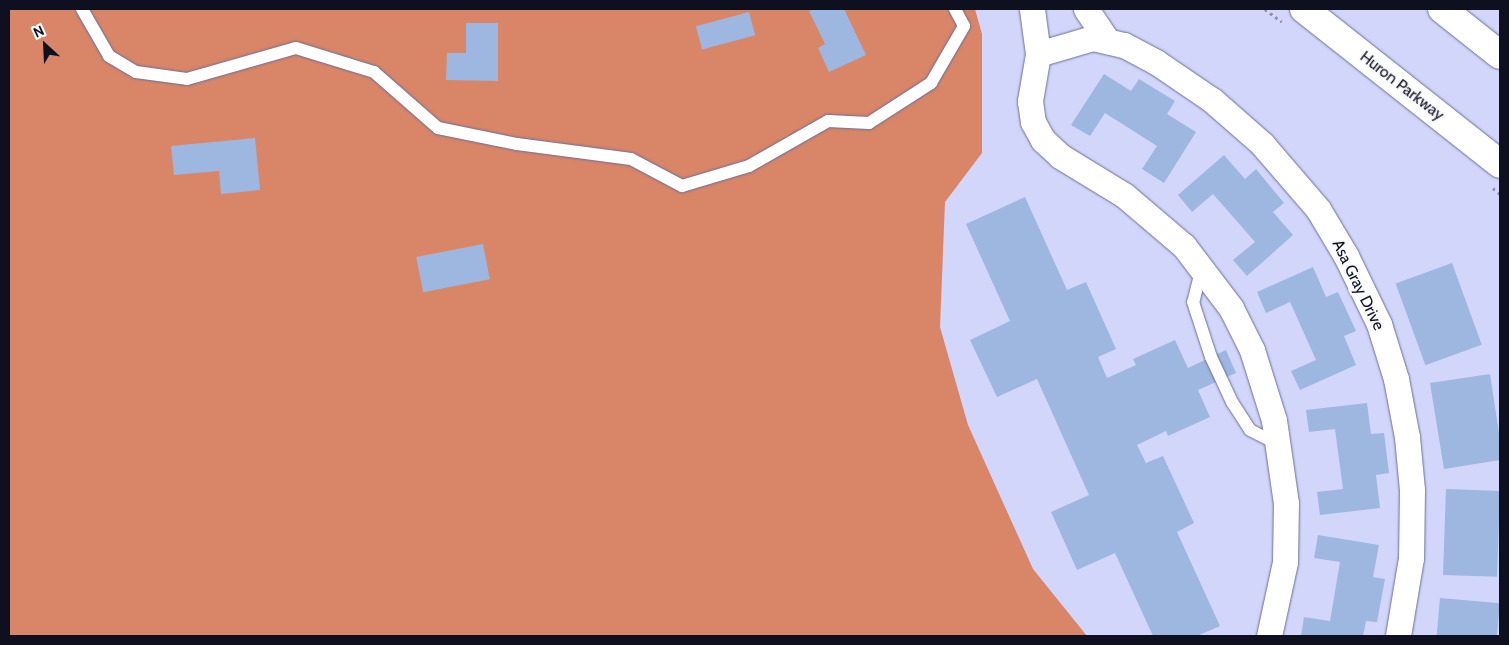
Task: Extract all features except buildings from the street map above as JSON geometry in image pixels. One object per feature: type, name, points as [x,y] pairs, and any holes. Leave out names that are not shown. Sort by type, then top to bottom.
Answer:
[{"type":"main road","name":"Huron Parkway","points":[[1304,9],[1500,164]]},
{"type":"main road","points":[[1442,9],[1500,55]]},
{"type":"street","points":[[1032,9],[1038,54],[1030,101],[1033,122],[1043,140],[1060,156],[1124,195],[1170,233],[1202,267],[1230,308],[1252,350],[1268,392],[1279,445],[1286,503],[1285,562],[1269,636]]},
{"type":"street","points":[[1086,9],[1107,40]]},
{"type":"street","name":"Asa Gray Drive","points":[[1038,54],[1078,40],[1107,40],[1156,62],[1212,100],[1262,144],[1318,209],[1346,256],[1379,324],[1396,378],[1407,437],[1412,490],[1411,558],[1398,636]]},
{"type":"lane","points":[[82,9],[109,56],[136,72],[187,79],[296,48],[374,72],[438,128],[518,144],[631,159],[682,186],[749,166],[828,121],[869,123],[931,83],[964,26],[955,9]]},
{"type":"lane","points":[[1202,267],[1193,302],[1211,357],[1232,402],[1250,430],[1279,445]]},
{"type":"shaded area","points":[[9,9],[975,9],[982,34],[982,153],[945,202],[940,327],[968,425],[1033,569],[1087,636],[9,636]]}]
